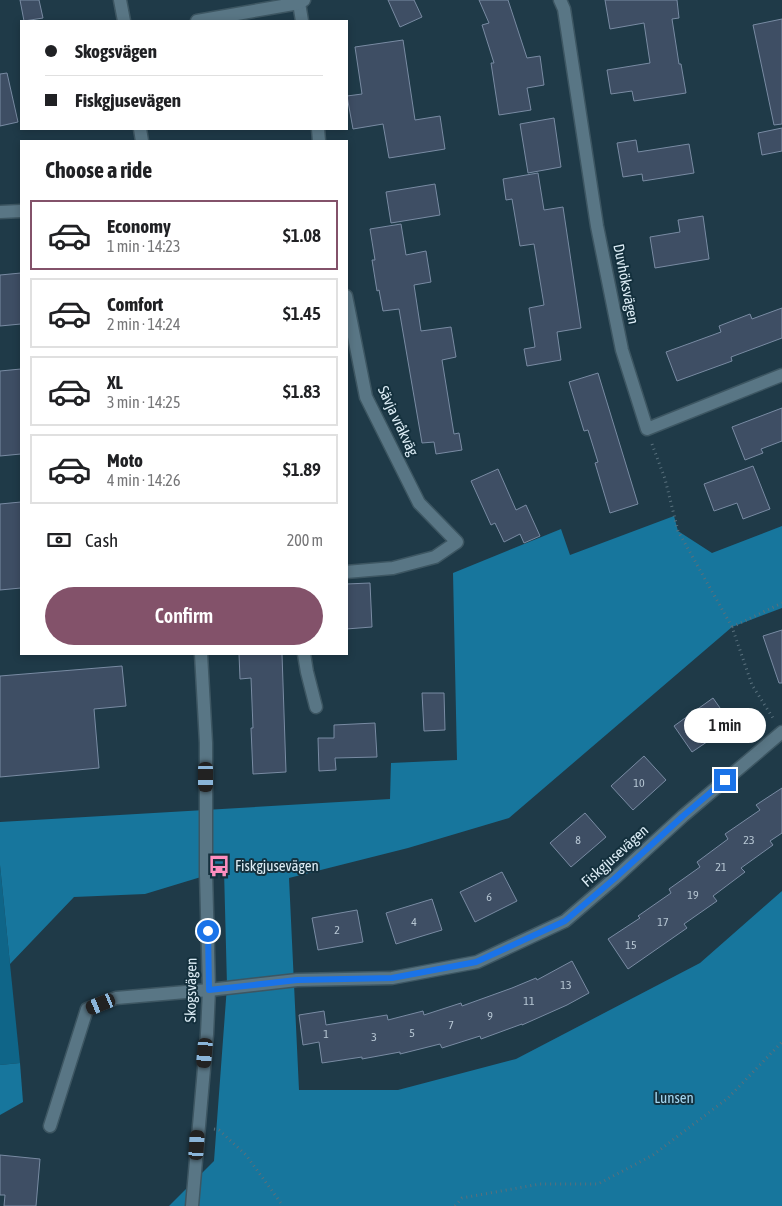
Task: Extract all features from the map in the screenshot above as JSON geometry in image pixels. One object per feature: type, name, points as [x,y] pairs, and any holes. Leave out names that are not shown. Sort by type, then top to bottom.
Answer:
[{"type":"street","points":[[120,0],[124,20]]},
{"type":"street","name":"Duvhöksvägen","points":[[560,0],[564,9],[597,226],[620,340],[647,429]]},
{"type":"street","points":[[202,20],[302,1],[302,20]]},
{"type":"street","points":[[0,212],[20,211]]},
{"type":"street","name":"Sävja vråkväg","points":[[348,306],[366,397],[419,503],[457,542],[435,557],[393,568],[348,572]]},
{"type":"street","points":[[647,429],[782,375]]},
{"type":"street","name":"Skogsvägen","points":[[192,1206],[209,990],[206,873],[206,743],[201,655]]},
{"type":"street","points":[[304,655],[316,707]]},
{"type":"street","name":"Fiskgjusevägen","points":[[50,1126],[87,1009],[116,998],[297,980],[392,978],[476,962],[565,921],[683,816],[782,732]]},
{"type":"path","points":[[647,429],[665,479],[678,531],[732,627],[752,685],[782,732]]},
{"type":"path","points":[[732,627],[782,603]]},
{"type":"path","points":[[455,1206],[462,1198],[540,1184],[598,1184],[653,1155],[728,1098],[782,1042]]},
{"type":"path","points":[[199,1126],[219,1130],[246,1155],[283,1206]]},
{"type":"shaded area","points":[[0,865],[20,1063],[0,1065]]},
{"type":"green space","name":"Lunsen","points":[[674,516],[678,531],[712,553],[782,526],[782,608],[732,627],[509,818],[408,848],[289,878],[299,1090],[398,1090],[516,1059],[700,963],[782,891],[782,1206],[169,1206],[214,1161],[227,986],[224,870],[145,894],[74,897],[10,964],[0,865],[0,822],[390,799],[391,763],[457,760],[453,573],[561,529],[570,555]]},
{"type":"green space","points":[[20,1063],[23,1102],[0,1115],[0,1065]]},
{"type":"building","points":[[20,0],[39,0],[43,18],[24,20]]},
{"type":"building","points":[[388,0],[414,0],[422,17],[400,27]]},
{"type":"building","points":[[479,0],[508,0],[527,58],[540,56],[544,85],[527,88],[531,110],[499,115],[491,63],[494,63],[482,25],[489,23]]},
{"type":"building","points":[[605,0],[677,0],[679,18],[672,19],[686,93],[634,101],[632,91],[611,94],[607,70],[650,63],[644,23],[610,29]]},
{"type":"building","points":[[782,19],[782,124],[774,125],[753,25]]},
{"type":"building","points":[[403,40],[415,120],[440,116],[445,149],[389,158],[383,124],[353,129],[348,96],[362,94],[355,47]]},
{"type":"building","points":[[7,73],[18,122],[0,126],[0,74]]},
{"type":"building","points":[[554,118],[561,167],[528,173],[520,124]]},
{"type":"building","points":[[782,128],[782,151],[762,155],[758,133]]},
{"type":"building","points":[[636,140],[638,152],[689,144],[694,173],[643,181],[642,174],[623,177],[617,143]]},
{"type":"building","points":[[538,173],[544,210],[563,207],[581,328],[557,332],[561,360],[527,366],[524,349],[535,347],[529,308],[544,305],[534,244],[520,246],[512,199],[506,200],[503,179]]},
{"type":"building","points":[[435,184],[440,215],[391,223],[386,192]]},
{"type":"building","points":[[703,216],[709,259],[655,268],[650,237],[680,232],[678,220]]},
{"type":"building","points":[[401,224],[406,255],[426,251],[431,282],[414,285],[421,331],[451,327],[456,357],[442,360],[454,434],[459,433],[462,450],[436,454],[434,442],[422,443],[399,309],[383,311],[379,290],[377,291],[370,229]]},
{"type":"building","points":[[20,273],[20,324],[0,326],[0,275]]},
{"type":"building","points":[[782,308],[782,338],[731,357],[732,361],[677,381],[666,352],[721,332],[719,326],[750,314],[752,319]]},
{"type":"building","points":[[20,369],[20,454],[0,456],[0,371]]},
{"type":"building","points":[[598,373],[638,504],[610,513],[595,463],[598,462],[588,430],[584,431],[569,382]]},
{"type":"building","points":[[782,408],[782,441],[761,449],[763,453],[745,460],[732,427]]},
{"type":"building","points":[[753,466],[770,509],[743,519],[737,503],[714,511],[704,484]]},
{"type":"building","points":[[498,469],[516,510],[526,505],[540,536],[524,543],[520,534],[504,542],[495,523],[491,525],[471,481]]},
{"type":"building","points":[[20,502],[20,588],[0,590],[0,504]]},
{"type":"building","points":[[370,583],[372,627],[348,629],[348,584]]},
{"type":"building","points":[[782,630],[782,683],[779,683],[763,636]]},
{"type":"building","points":[[239,655],[282,655],[286,772],[253,774],[251,678],[240,679]]},
{"type":"building","points":[[122,666],[126,706],[94,709],[99,768],[0,777],[0,676]]},
{"type":"building","points":[[422,693],[444,693],[445,730],[424,731]]},
{"type":"building","points":[[713,698],[732,725],[692,752],[674,726]]},
{"type":"building","points":[[375,723],[377,757],[335,758],[336,770],[319,771],[318,738],[334,738],[334,725]]},
{"type":"building","points":[[644,756],[666,780],[633,810],[611,786]]},
{"type":"building","points":[[782,788],[782,833],[770,841],[773,845],[741,868],[745,872],[713,896],[717,901],[684,924],[687,928],[628,969],[608,939],[640,918],[638,916],[671,893],[669,889],[700,867],[697,862],[728,839],[725,834],[760,810],[756,805]]},
{"type":"building","points":[[585,813],[606,837],[571,867],[550,843]]},
{"type":"building","points":[[502,872],[517,901],[475,922],[460,892]]},
{"type":"building","points":[[432,899],[442,930],[396,944],[386,913]]},
{"type":"building","points":[[357,910],[363,942],[318,950],[312,918]]},
{"type":"building","points":[[572,961],[589,993],[522,1025],[481,1039],[480,1036],[442,1048],[440,1044],[400,1054],[400,1052],[362,1059],[362,1057],[322,1063],[319,1042],[303,1045],[299,1015],[324,1011],[326,1025],[387,1015],[388,1020],[423,1011],[424,1015],[461,1003],[462,1006],[536,978],[537,980]]},
{"type":"building","points":[[0,1155],[40,1159],[36,1206],[4,1206],[5,1195],[0,1195]]},
{"type":"place","name":"Fiskgjusevägen","points":[[219,866]]},
{"type":"route","points":[[208,931],[209,990],[297,980],[392,978],[476,962],[565,921],[725,780]]}]
